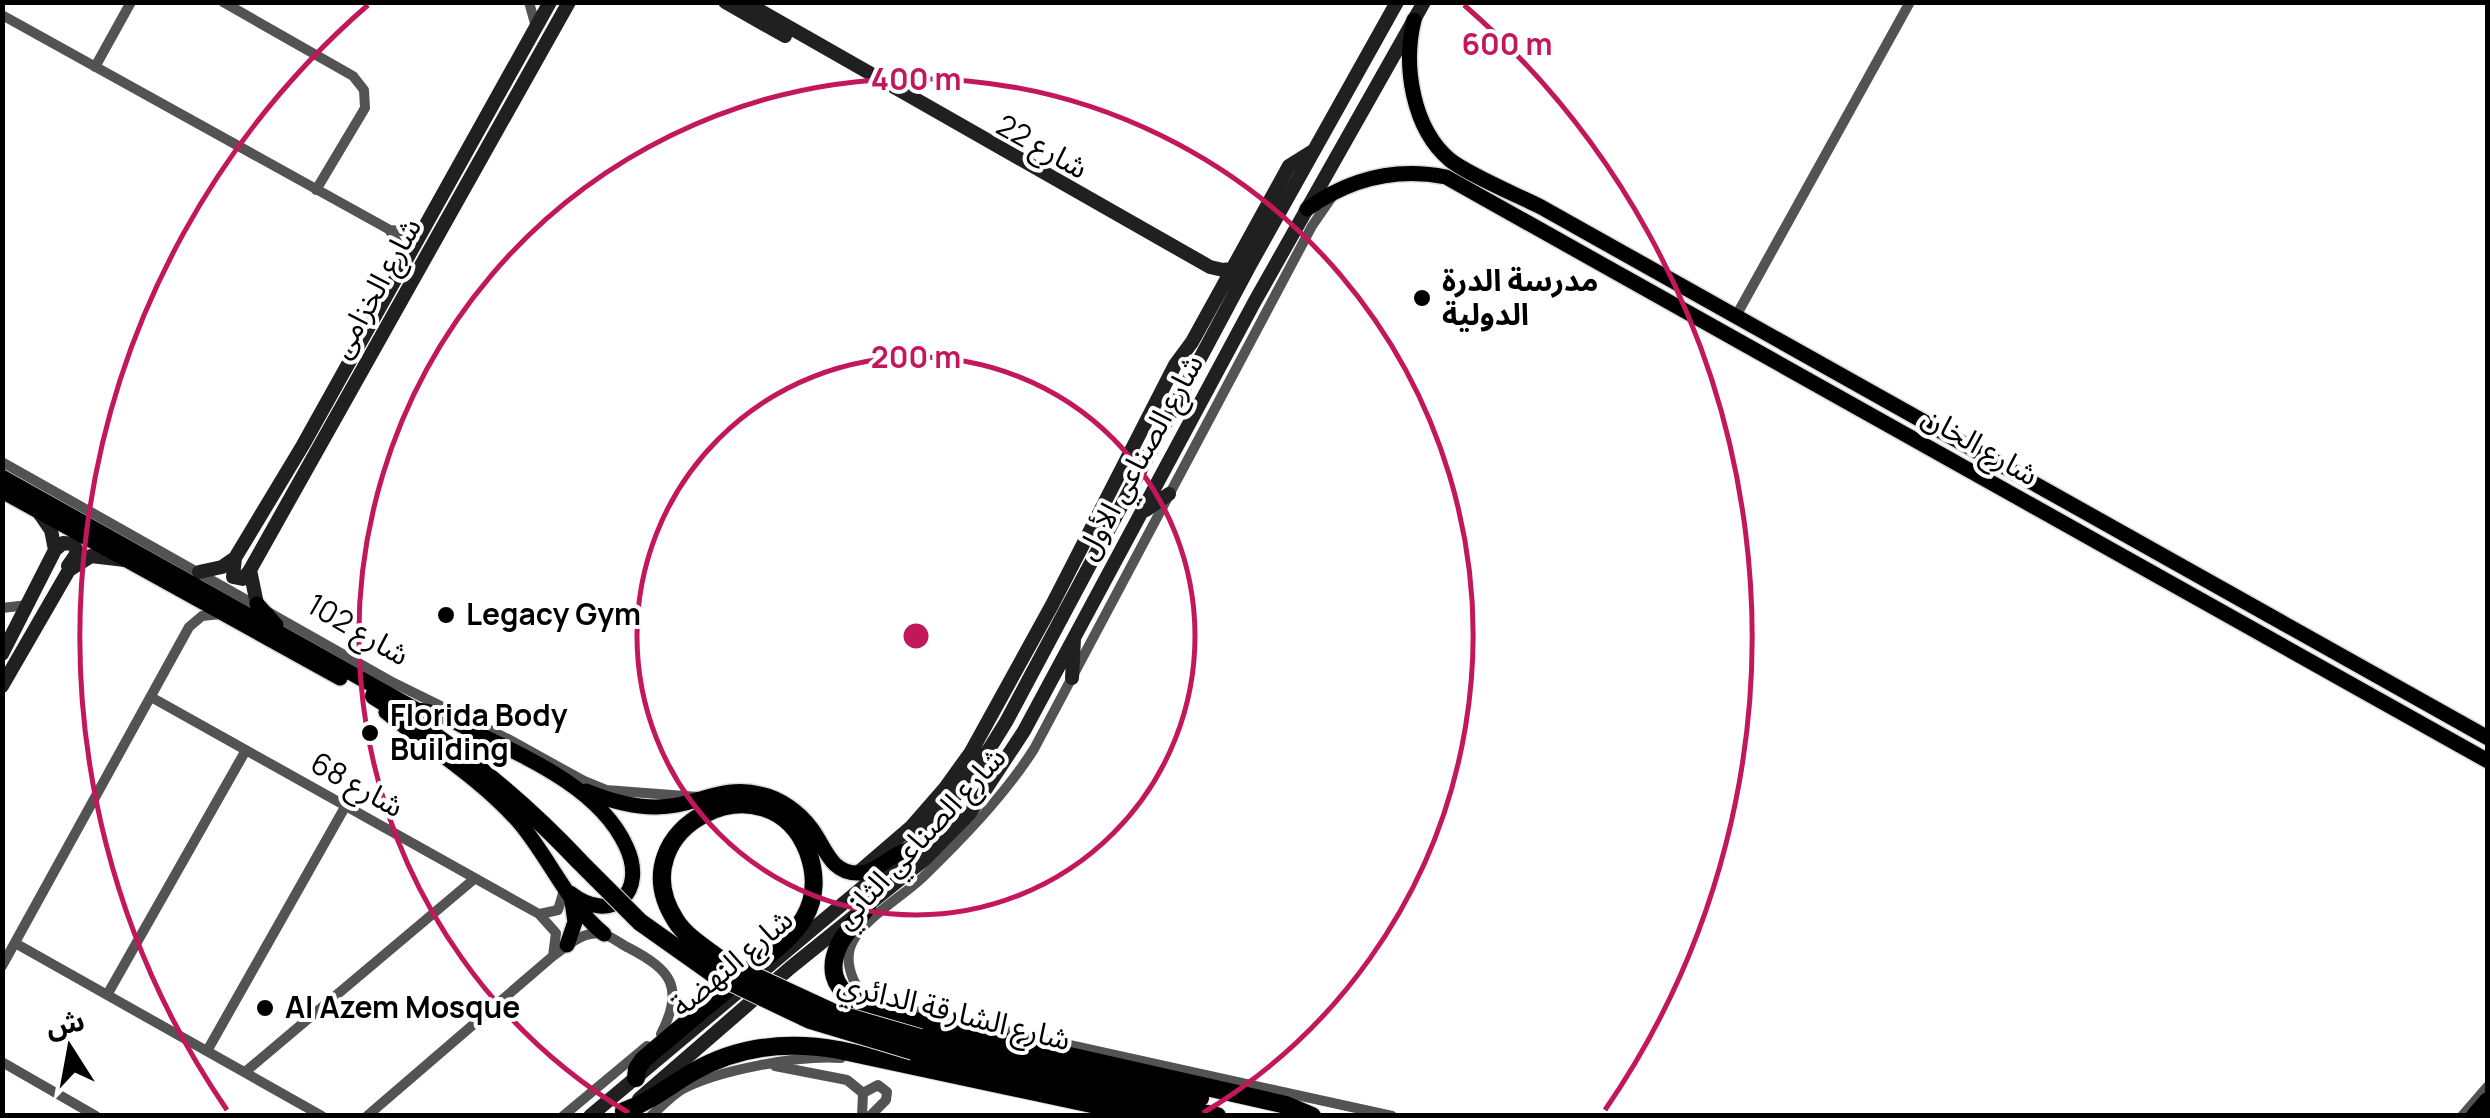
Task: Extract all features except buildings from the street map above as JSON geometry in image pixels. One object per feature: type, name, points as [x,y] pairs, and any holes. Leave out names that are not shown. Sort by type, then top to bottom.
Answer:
[{"type":"highway","name":"شارع 102","points":[[374,696],[484,769],[584,859]]},
{"type":"highway","name":"شارع 102","points":[[417,710],[514,780],[584,859]]},
{"type":"highway","points":[[636,1078],[636,1068],[643,1060],[796,928],[812,900],[812,867],[801,837],[774,814],[746,804],[716,807],[688,823],[667,853],[662,874],[674,920],[717,967]]},
{"type":"highway","name":"شارع الشارقة الدائري","points":[[584,859],[645,919],[695,948],[717,967],[917,1044],[1217,1116]]},
{"type":"highway","points":[[866,907],[841,942],[834,960],[842,990],[859,1004],[905,1020],[1286,1105],[1312,1116]]},
{"type":"highway","name":"شارع الشارقة الدائري","points":[[917,1044],[1289,1116]]},
{"type":"highway","points":[[622,1113],[705,1066],[751,1050],[817,1046],[1148,1116]]},
{"type":"highway","points":[[2474,1116],[2488,1101]]},
{"type":"main road","name":"شارع الخان","points":[[1414,20],[1408,52],[1414,92],[1424,124],[1450,160],[2488,738]]},
{"type":"main road","name":"شارع الخان","points":[[1338,189],[1368,178],[1395,174],[1446,177],[2488,761]]},
{"type":"main road","points":[[1307,209],[1338,189]]},
{"type":"main road","name":"شارع 102","points":[[2,477],[417,710]]},
{"type":"main road","name":"شارع 102","points":[[2,491],[374,696]]},
{"type":"main road","points":[[257,604],[286,635]]},
{"type":"main road","points":[[374,696],[388,714],[500,802],[532,838],[583,914],[604,934]]},
{"type":"main road","points":[[417,710],[438,715],[501,744],[565,782],[615,827],[628,848],[634,873],[628,894],[614,904],[588,905],[568,889]]},
{"type":"main road","points":[[565,782],[627,805],[662,807],[738,790],[766,795],[807,823],[834,864],[858,873],[908,850]]},
{"type":"main road","points":[[567,945],[575,922],[568,889]]},
{"type":"street","points":[[95,67],[132,2]]},
{"type":"street","points":[[529,2],[536,27]]},
{"type":"street","name":"شارع الخزامى","points":[[235,558],[550,2]]},
{"type":"street","name":"شارع الخزامى","points":[[250,570],[569,2]]},
{"type":"street","name":"شارع 22","points":[[725,2],[1203,268],[1222,288]]},
{"type":"street","name":"شارع 22","points":[[745,2],[1210,267],[1232,269]]},
{"type":"street","name":"شارع الصناعي الأول","points":[[908,850],[979,766],[1397,2]]},
{"type":"street","name":"شارع الصناعي الأول","points":[[866,907],[950,836],[970,813],[1024,731],[1424,2]]},
{"type":"street","points":[[1736,316],[1910,2]]},
{"type":"street","points":[[231,4],[353,76],[364,90],[365,108],[316,190]]},
{"type":"street","points":[[2,16],[390,230],[410,232],[422,228]]},
{"type":"street","points":[[858,873],[911,827],[958,770],[1032,642],[1142,435],[1152,405],[1289,166],[1314,150]]},
{"type":"street","name":"شارع الصناعي الثاني","points":[[1338,189],[1312,226],[1022,768],[921,879],[853,940],[849,954],[856,985],[868,997],[950,1020],[1392,1116]]},
{"type":"street","points":[[390,230],[404,262]]},
{"type":"street","points":[[1232,269],[1250,265]]},
{"type":"street","points":[[1210,390],[1212,414]]},
{"type":"street","points":[[313,456],[305,449],[326,411],[326,402]]},
{"type":"street","name":"شارع 102","points":[[2,462],[394,683],[595,786],[704,798]]},
{"type":"street","points":[[1141,514],[1169,494]]},
{"type":"street","points":[[38,511],[51,530],[56,550]]},
{"type":"street","points":[[2,686],[77,551],[74,544],[67,542],[56,550],[5,649]]},
{"type":"street","points":[[62,580],[79,562],[91,556],[124,560]]},
{"type":"street","points":[[235,558],[235,578],[243,578],[250,570]]},
{"type":"street","points":[[199,572],[222,567],[235,558]]},
{"type":"street","points":[[250,570],[257,604]]},
{"type":"street","points":[[183,593],[190,613],[189,627]]},
{"type":"street","points":[[2,608],[29,604]]},
{"type":"street","points":[[2,966],[189,627],[202,616],[220,614]]},
{"type":"street","points":[[2,624],[5,649]]},
{"type":"street","points":[[1072,678],[1075,634]]},
{"type":"street","points":[[1032,642],[1033,672]]},
{"type":"street","name":"شارع 68","points":[[151,698],[539,914]]},
{"type":"street","points":[[108,995],[246,750]]},
{"type":"street","points":[[958,770],[979,766]]},
{"type":"street","points":[[207,1051],[346,807]]},
{"type":"street","points":[[950,836],[969,829]]},
{"type":"street","name":"شارع النهضة","points":[[590,1116],[908,850]]},
{"type":"street","points":[[245,1072],[473,880]]},
{"type":"street","points":[[553,956],[556,934],[539,914],[558,910],[568,889]]},
{"type":"street","name":"شارع النهضة","points":[[622,1113],[866,907]]},
{"type":"street","points":[[366,1116],[553,956],[588,935],[604,934],[657,963],[668,976],[672,1010],[661,1034]]},
{"type":"street","points":[[16,943],[322,1116]]},
{"type":"street","points":[[563,1116],[708,995],[725,991]]},
{"type":"street","points":[[651,1116],[677,1092],[695,1084],[769,1065],[821,1057],[896,1063]]},
{"type":"street","points":[[2,1062],[96,1116]]},
{"type":"street","points":[[769,1065],[847,1080],[864,1093]]},
{"type":"street","points":[[864,1093],[878,1084],[887,1092],[886,1100],[870,1116]]},
{"type":"street","points":[[2462,1116],[2488,1086]]},
{"type":"street","points":[[862,1116],[864,1093]]},
{"type":"place","name":"مدرسة الدرة الدولية","points":[[1422,298]]},
{"type":"place","name":"Legacy Gym","points":[[446,615]]},
{"type":"place","name":"Florida Body Building","points":[[370,733]]},
{"type":"place","name":"Al Azem Mosque","points":[[265,1008]]}]
